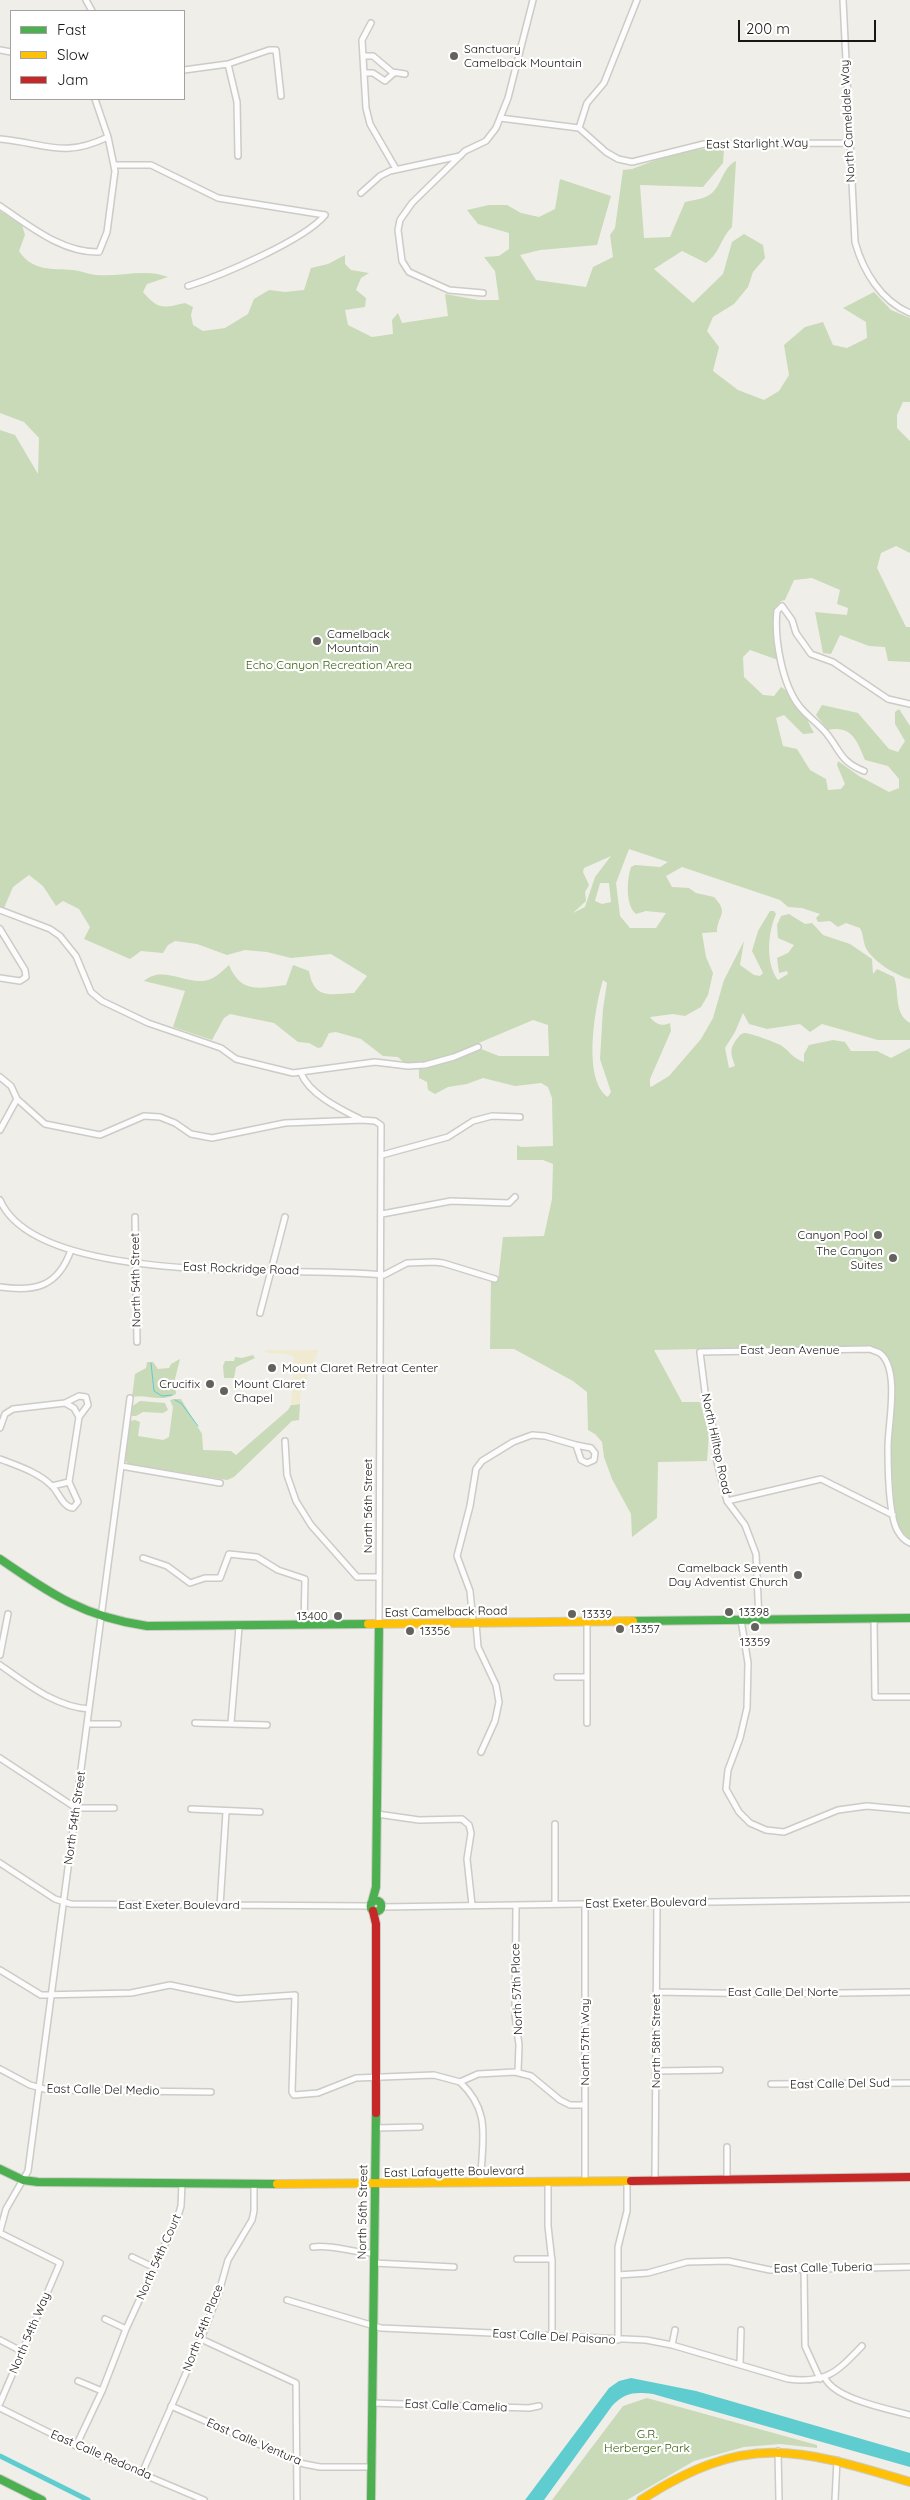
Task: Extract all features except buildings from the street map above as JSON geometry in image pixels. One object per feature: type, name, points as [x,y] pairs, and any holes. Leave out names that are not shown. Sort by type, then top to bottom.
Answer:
[{"type":"main road","name":"East Camelback Road","points":[[0,1558],[62,1601],[101,1618],[148,1626],[239,1627],[910,1618]]},
{"type":"main road","name":"North 56th Street","points":[[371,2500],[379,1624]]},
{"type":"main road","name":"East Lafayette Boulevard","points":[[0,2169],[23,2180],[38,2182],[375,2185],[655,2179],[910,2177]]},
{"type":"main road","points":[[641,2500],[682,2475],[710,2462],[745,2453],[800,2452],[837,2460],[910,2482]]},
{"type":"main road","points":[[0,2479],[42,2500]]},
{"type":"street","points":[[361,193],[380,176],[396,169],[460,155],[486,141],[500,118],[533,0]]},
{"type":"street","points":[[500,118],[579,128],[587,103],[604,83],[637,0]]},
{"type":"street","name":"North Cameldale Way","points":[[843,0],[855,242],[860,261],[871,280],[885,296],[902,310],[910,313]]},
{"type":"street","points":[[371,23],[362,40],[366,108],[370,124],[396,169]]},
{"type":"street","points":[[185,70],[228,64],[269,50],[276,50],[281,96]]},
{"type":"street","points":[[363,56],[377,58],[394,74]]},
{"type":"street","points":[[228,64],[237,102],[238,156]]},
{"type":"street","points":[[364,73],[373,73],[385,81],[394,74],[405,74]]},
{"type":"street","points":[[0,206],[66,246],[86,252],[99,252],[107,232],[115,165],[95,100]]},
{"type":"street","name":"East Starlight Way","points":[[579,128],[606,152],[618,159],[632,162],[704,144],[849,144]]},
{"type":"street","points":[[0,139],[64,150],[86,146],[108,137]]},
{"type":"street","points":[[460,155],[405,211],[400,220],[398,242],[402,261],[409,272],[449,290],[483,293]]},
{"type":"street","points":[[115,165],[151,165],[218,198],[325,215],[318,224],[264,254],[214,278],[188,286]]},
{"type":"street","points":[[864,771],[844,761],[826,732],[799,706],[791,692],[778,645],[777,611],[782,606],[792,620],[796,633],[811,654],[833,662],[888,698],[910,704]]},
{"type":"street","points":[[0,910],[50,929],[60,936],[76,956],[91,992],[109,1005],[148,1024],[221,1048],[236,1059],[287,1072],[301,1073],[375,1062],[408,1066],[425,1065],[454,1057],[478,1047]]},
{"type":"street","points":[[0,929],[25,970],[26,977],[20,981],[0,978]]},
{"type":"street","points":[[301,1073],[304,1082],[318,1094],[362,1120]]},
{"type":"street","points":[[0,1077],[11,1086],[17,1099],[45,1124],[100,1135],[144,1116],[160,1117],[175,1123],[191,1134],[212,1138],[284,1123],[362,1120]]},
{"type":"street","points":[[0,1130],[17,1099]]},
{"type":"street","points":[[382,1155],[448,1137],[473,1121],[492,1116],[520,1117]]},
{"type":"street","name":"North 56th Street","points":[[362,1120],[375,1122],[380,1125],[382,1155],[379,1624]]},
{"type":"street","points":[[382,1214],[451,1201],[509,1202],[515,1197]]},
{"type":"street","name":"East Rockridge Road","points":[[0,1200],[8,1214],[22,1226],[71,1250],[136,1263],[193,1269],[380,1274],[388,1273],[407,1262],[443,1262],[496,1280]]},
{"type":"street","name":"North 54th Street","points":[[135,1217],[137,1342]]},
{"type":"street","points":[[260,1313],[285,1217]]},
{"type":"street","points":[[0,1287],[25,1291],[40,1286],[55,1276],[66,1263],[71,1250]]},
{"type":"street","name":"East Jean Avenue","points":[[700,1352],[870,1350],[880,1353],[886,1361],[891,1381],[892,1399],[888,1447],[893,1515]]},
{"type":"street","name":"North Hilltop Road","points":[[700,1352],[707,1408],[715,1434],[716,1458],[728,1501],[745,1525],[756,1554],[759,1620]]},
{"type":"street","points":[[0,1428],[5,1414],[12,1409],[65,1403],[79,1396],[86,1397],[88,1405],[79,1417],[69,1482],[78,1502],[76,1506],[70,1508],[52,1486],[34,1472],[0,1459]]},
{"type":"street","name":"North 54th Street","points":[[0,2232],[6,2209],[28,2171],[130,1398]]},
{"type":"street","points":[[65,1403],[74,1408],[79,1417]]},
{"type":"street","points":[[481,1752],[495,1721],[499,1702],[496,1685],[478,1647],[470,1591],[457,1556],[470,1506],[476,1469],[482,1461],[513,1442],[532,1435],[545,1436],[576,1445]]},
{"type":"street","points":[[285,1442],[289,1486],[303,1514],[357,1577],[379,1577]]},
{"type":"street","points":[[121,1466],[220,1483]]},
{"type":"street","points":[[728,1501],[821,1479],[893,1515],[898,1533],[910,1543]]},
{"type":"street","points":[[52,1486],[69,1482]]},
{"type":"street","points":[[143,1558],[166,1566],[190,1582],[205,1578],[220,1578],[229,1554],[263,1559],[278,1570],[305,1579],[304,1625]]},
{"type":"street","points":[[0,1654],[8,1614]]},
{"type":"street","points":[[874,1618],[875,1697],[910,1697]]},
{"type":"street","points":[[741,1620],[748,1663],[746,1708],[740,1738],[728,1770],[726,1789],[733,1804],[750,1823],[766,1830],[784,1832],[838,1810],[867,1806],[910,1810]]},
{"type":"street","points":[[587,1622],[587,1723]]},
{"type":"street","points":[[231,1723],[239,1627]]},
{"type":"street","points":[[0,1665],[59,1703],[70,1707],[89,1709]]},
{"type":"street","points":[[557,1677],[587,1677]]},
{"type":"street","points":[[195,1723],[267,1725]]},
{"type":"street","points":[[88,1724],[118,1724]]},
{"type":"street","points":[[0,1758],[76,1808],[114,1808]]},
{"type":"street","points":[[192,1809],[260,1812]]},
{"type":"street","points":[[220,1906],[226,1812]]},
{"type":"street","points":[[377,1814],[419,1820],[462,1819],[469,1825],[471,1833],[467,1859],[472,1905]]},
{"type":"street","points":[[554,1824],[554,1904]]},
{"type":"street","points":[[0,1863],[64,1903]]},
{"type":"street","name":"East Exeter Boulevard","points":[[64,1903],[220,1906],[516,1906],[910,1899]]},
{"type":"street","name":"North 58th Street","points":[[655,2179],[657,1903]]},
{"type":"street","name":"North 57th Way","points":[[585,1904],[585,2181]]},
{"type":"street","name":"North 57th Place","points":[[516,1906],[515,2015],[519,2045],[518,2072]]},
{"type":"street","points":[[0,1970],[41,1995],[131,1993],[170,1985],[237,2000],[294,1995],[292,2092],[294,2095],[318,2093],[348,2079],[434,2075],[460,2082],[478,2102],[483,2121],[481,2182]]},
{"type":"street","name":"East Calle Del Norte","points":[[656,1992],[718,1991],[755,1994],[910,1992]]},
{"type":"street","name":"East Calle Del Medio","points":[[0,2069],[40,2088],[212,2092]]},
{"type":"street","points":[[656,2071],[720,2070]]},
{"type":"street","points":[[460,2082],[478,2074],[518,2072],[531,2076],[560,2100],[570,2104],[585,2106]]},
{"type":"street","name":"East Calle Del Sud","points":[[771,2084],[910,2083]]},
{"type":"street","points":[[375,2128],[420,2127]]},
{"type":"street","points":[[727,2147],[727,2179]]},
{"type":"street","points":[[618,2340],[619,2239],[627,2211],[627,2180]]},
{"type":"street","points":[[548,2181],[548,2226],[552,2259],[552,2336]]},
{"type":"street","name":"North 54th Court","points":[[76,2446],[102,2391],[126,2329],[155,2268],[181,2206],[182,2183]]},
{"type":"street","name":"North 54th Place","points":[[142,2473],[219,2292],[228,2260],[252,2220],[254,2211],[254,2183]]},
{"type":"street","name":"North 54th Way","points":[[0,2232],[60,2263],[0,2403]]},
{"type":"street","points":[[313,2247],[323,2246],[352,2252],[373,2253]]},
{"type":"street","points":[[132,2257],[155,2268]]},
{"type":"street","points":[[517,2259],[552,2259]]},
{"type":"street","name":"East Calle Tuberia","points":[[618,2274],[648,2273],[687,2262],[728,2261],[770,2270],[910,2267]]},
{"type":"street","points":[[373,2263],[454,2267]]},
{"type":"street","points":[[804,2268],[805,2346],[822,2379],[844,2395],[910,2416]]},
{"type":"street","name":"East Calle Del Paisano","points":[[287,2300],[372,2325],[618,2340],[646,2340],[672,2345],[788,2380],[822,2379]]},
{"type":"street","points":[[105,2319],[126,2329]]},
{"type":"street","points":[[672,2345],[675,2330]]},
{"type":"street","points":[[740,2365],[741,2330]]},
{"type":"street","points":[[200,2339],[296,2382],[297,2500]]},
{"type":"street","points":[[0,2340],[23,2352]]},
{"type":"street","points":[[822,2379],[838,2370],[862,2346]]},
{"type":"street","points":[[78,2381],[102,2391]]},
{"type":"street","name":"East Calle Camelia","points":[[372,2403],[529,2408],[539,2406]]},
{"type":"street","name":"East Calle Ventura","points":[[171,2406],[298,2461],[320,2468],[371,2467]]},
{"type":"street","name":"East Calle Redonda","points":[[0,2408],[76,2446],[204,2500]]},
{"type":"street","points":[[778,2451],[779,2500]]},
{"type":"street","points":[[835,2500],[837,2460]]},
{"type":"green space","name":"Echo Canyon Recreation Area","points":[[721,147],[724,150],[723,163],[703,187],[640,185],[644,238],[670,237],[685,202],[703,198],[712,193],[728,167],[736,161],[732,227],[714,255],[706,263],[682,251],[654,269],[693,303],[723,274],[732,242],[744,234],[763,245],[765,258],[753,272],[748,287],[734,304],[713,317],[707,331],[719,347],[713,371],[738,390],[764,400],[779,391],[789,375],[784,345],[805,327],[823,322],[833,345],[847,348],[867,338],[866,322],[843,308],[874,292],[891,310],[910,318],[910,402],[903,402],[897,415],[897,428],[910,441],[910,553],[896,546],[881,553],[877,568],[906,627],[910,627],[910,662],[888,661],[885,647],[869,646],[840,635],[831,654],[823,653],[815,612],[847,615],[848,608],[837,604],[840,590],[812,578],[794,580],[785,600],[781,601],[775,608],[778,660],[750,650],[743,657],[744,677],[763,695],[774,696],[781,687],[791,695],[800,707],[814,733],[803,734],[784,715],[776,718],[783,746],[797,749],[810,770],[826,779],[828,790],[841,789],[845,784],[837,765],[838,761],[859,776],[889,792],[899,788],[899,779],[888,766],[865,760],[856,741],[848,732],[836,729],[828,730],[816,715],[822,705],[858,713],[889,749],[898,752],[905,741],[895,724],[895,712],[899,709],[910,726],[910,979],[886,968],[871,955],[866,948],[860,928],[846,923],[838,927],[830,921],[818,922],[816,918],[820,914],[802,908],[788,907],[780,900],[682,867],[666,876],[672,887],[689,888],[696,893],[714,897],[721,907],[722,915],[717,932],[702,933],[706,957],[713,973],[708,995],[701,1007],[685,1016],[673,1014],[650,1017],[659,1024],[670,1023],[671,1031],[650,1079],[650,1086],[669,1076],[701,1039],[713,1018],[724,980],[744,941],[740,965],[754,975],[760,976],[763,973],[752,951],[758,931],[770,911],[774,911],[776,914],[771,930],[769,947],[771,965],[778,980],[788,974],[787,971],[779,973],[777,958],[788,953],[794,945],[778,938],[777,925],[781,916],[789,914],[805,924],[812,923],[823,935],[850,944],[872,959],[873,974],[877,969],[894,977],[901,1014],[910,1023],[910,1040],[878,1040],[822,1024],[810,1032],[800,1024],[767,1029],[749,1024],[743,1013],[735,1032],[725,1048],[729,1068],[735,1066],[732,1047],[743,1033],[758,1036],[779,1045],[804,1062],[804,1054],[809,1045],[833,1040],[845,1042],[851,1051],[877,1051],[891,1058],[910,1048],[910,1540],[899,1528],[895,1514],[890,1452],[894,1399],[893,1380],[881,1351],[795,1347],[654,1350],[682,1402],[700,1402],[709,1435],[707,1461],[658,1462],[657,1518],[632,1537],[631,1514],[612,1479],[604,1457],[602,1442],[595,1434],[588,1430],[587,1392],[573,1381],[514,1349],[490,1349],[491,1280],[498,1281],[503,1237],[544,1236],[552,1199],[553,1164],[543,1160],[517,1160],[517,1145],[521,1147],[553,1146],[552,1098],[548,1087],[541,1083],[515,1086],[483,1078],[467,1084],[448,1087],[435,1094],[428,1090],[427,1082],[419,1078],[419,1068],[449,1061],[481,1049],[499,1056],[549,1056],[548,1025],[533,1020],[448,1056],[429,1062],[404,1063],[398,1057],[383,1056],[361,1039],[336,1032],[329,1033],[322,1047],[318,1048],[309,1043],[298,1042],[274,1023],[230,1014],[224,1018],[212,1040],[173,1027],[185,991],[144,981],[157,975],[165,975],[194,981],[206,981],[217,976],[229,965],[239,981],[245,985],[259,988],[286,985],[293,965],[309,971],[311,980],[319,991],[338,994],[354,993],[367,976],[331,954],[291,958],[267,952],[245,950],[227,955],[197,944],[175,941],[168,945],[163,953],[141,951],[130,959],[84,939],[90,927],[79,909],[63,901],[56,906],[43,886],[29,875],[13,887],[4,908],[0,907],[0,430],[15,435],[38,474],[39,438],[24,422],[0,413],[0,211],[22,225],[25,235],[19,251],[30,263],[43,268],[73,270],[96,275],[151,273],[168,277],[147,284],[143,292],[157,305],[171,306],[185,303],[193,307],[191,315],[193,325],[203,331],[225,328],[248,314],[254,299],[269,290],[285,292],[304,290],[311,268],[328,264],[345,255],[345,264],[351,270],[369,273],[361,278],[356,290],[366,298],[365,307],[345,310],[348,325],[372,337],[393,334],[392,320],[398,313],[402,323],[448,316],[445,294],[478,300],[499,300],[495,271],[484,257],[499,256],[509,249],[509,233],[478,224],[467,210],[489,205],[507,205],[521,213],[539,217],[555,209],[560,179],[611,196],[597,245],[540,250],[520,255],[536,280],[586,287],[593,267],[613,257],[610,235],[615,228],[623,170],[632,169],[677,152]],"holes":[[[629,849],[668,862],[660,867],[635,865],[631,867],[630,872],[628,885],[632,910],[636,914],[646,911],[666,913],[656,928],[630,928],[620,916],[616,883]],[[611,856],[595,877],[585,907],[573,913],[586,901],[585,892],[589,885],[583,872],[584,868]],[[600,883],[609,883],[611,902],[602,904],[595,901]],[[603,980],[607,983],[603,1009],[600,1059],[611,1092],[608,1097],[600,1088],[595,1075],[593,1059],[594,1024]]]},
{"type":"green space","points":[[253,1355],[255,1358],[236,1367],[234,1378],[224,1378],[223,1366],[225,1361],[234,1361],[235,1357],[242,1358]]},
{"type":"green space","points":[[180,1359],[175,1379],[176,1394],[165,1398],[132,1397],[135,1374],[146,1368],[147,1362],[153,1362],[158,1369],[169,1368],[171,1364]]},
{"type":"green space","points":[[181,1399],[202,1434],[203,1450],[231,1451],[236,1455],[288,1410],[291,1405],[300,1404],[299,1420],[292,1421],[234,1477],[227,1480],[128,1464],[125,1460],[129,1421],[135,1420],[140,1422],[138,1436],[163,1440],[169,1437],[173,1407],[170,1400]]},
{"type":"green space","points":[[140,1401],[165,1403],[168,1410],[163,1413],[143,1412],[132,1416],[131,1407]]},
{"type":"green space","name":"G.R. Herberger Park","points":[[647,2398],[817,2445],[817,2448],[780,2444],[744,2447],[694,2461],[627,2500],[552,2500],[623,2406]]},
{"type":"sand","points":[[264,1350],[319,1350],[301,1392],[300,1404],[291,1405],[294,1357],[285,1354],[267,1353]]},
{"type":"water","points":[[631,2378],[696,2391],[910,2453],[910,2467],[653,2394],[636,2393],[621,2398],[612,2406],[544,2500],[525,2500],[609,2388],[619,2381]]},
{"type":"waterway","points":[[151,1363],[154,1391],[162,1396],[172,1395]]},
{"type":"waterway","points":[[175,1400],[181,1403],[198,1426]]},
{"type":"waterway","points":[[0,2456],[88,2500]]},
{"type":"traffic: fast","points":[[0,1559],[52,1593],[86,1610],[105,1617],[147,1626],[368,1624]]},
{"type":"traffic: fast","points":[[633,1621],[910,1618]]},
{"type":"traffic: fast","points":[[372,1902],[376,1887],[379,1624]]},
{"type":"traffic: fast","points":[[376,1900],[382,1906],[376,1912],[370,1906],[376,1900]]},
{"type":"traffic: fast","points":[[371,2500],[376,2113]]},
{"type":"traffic: fast","points":[[0,2169],[23,2180],[38,2182],[277,2184]]},
{"type":"traffic: fast","points":[[0,2479],[42,2500]]},
{"type":"traffic: slow","points":[[368,1624],[633,1621]]},
{"type":"traffic: slow","points":[[277,2184],[631,2181]]},
{"type":"traffic: slow","points":[[641,2500],[678,2478],[711,2464],[742,2455],[772,2453],[803,2455],[835,2461],[910,2482]]},
{"type":"traffic: jam","points":[[373,1911],[376,1924],[376,2113]]},
{"type":"traffic: jam","points":[[631,2181],[910,2177]]},
{"type":"place","name":"Sanctuary Camelback Mountain","points":[[454,56]]},
{"type":"place","name":"Camelback Mountain","points":[[317,641]]},
{"type":"place","name":"Canyon Pool","points":[[878,1235]]},
{"type":"place","name":"The Canyon Suites","points":[[893,1258]]},
{"type":"place","name":"Mount Claret Retreat Center","points":[[272,1368]]},
{"type":"place","name":"Crucifix","points":[[210,1384]]},
{"type":"place","name":"Mount Claret Chapel","points":[[224,1391]]},
{"type":"place","name":"Camelback Seventh Day Adventist Church","points":[[798,1575]]},
{"type":"place","name":"13398","points":[[729,1612]]},
{"type":"place","name":"13339","points":[[572,1614]]},
{"type":"place","name":"13400","points":[[338,1616]]},
{"type":"place","name":"13359","points":[[755,1627]]},
{"type":"place","name":"13357","points":[[620,1629]]},
{"type":"place","name":"13356","points":[[410,1631]]}]
